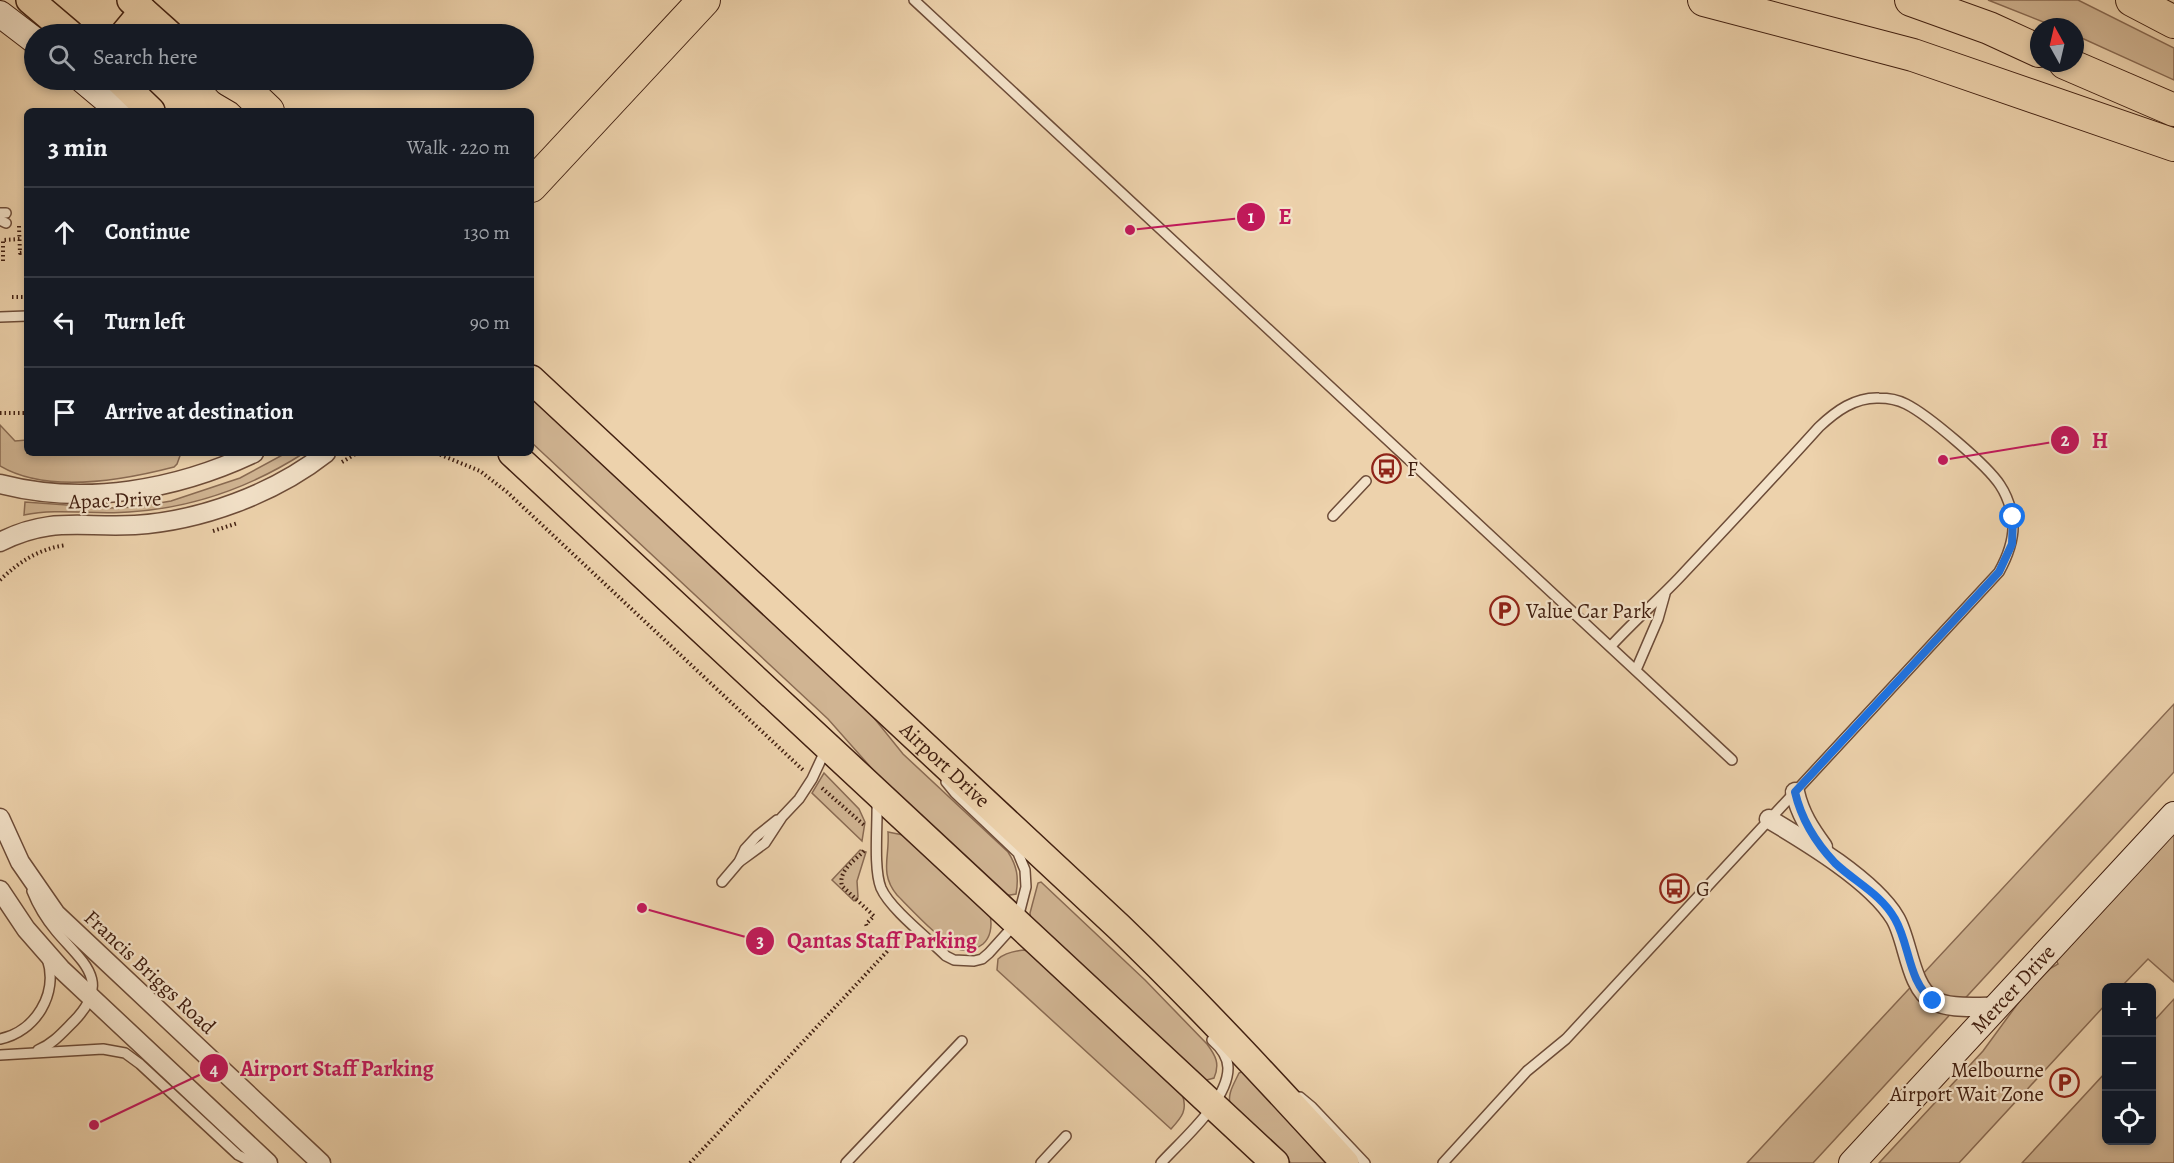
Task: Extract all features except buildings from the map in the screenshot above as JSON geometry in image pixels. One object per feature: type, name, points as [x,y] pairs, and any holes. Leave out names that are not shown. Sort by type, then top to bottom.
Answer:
[{"type":"highway","points":[[534,183],[704,0]]},
{"type":"highway","points":[[1704,0],[1913,55],[2174,145]]},
{"type":"highway","points":[[1911,0],[1989,28],[2030,47]]},
{"type":"highway","points":[[2132,0],[2174,22]]},
{"type":"highway","points":[[2084,71],[2174,110]]},
{"type":"highway","points":[[246,90],[265,108]]},
{"type":"main road","points":[[30,0],[58,24]]},
{"type":"main road","points":[[128,24],[137,5],[158,24]]},
{"type":"main road","points":[[129,90],[148,108]]},
{"type":"main road","points":[[228,90],[247,108]]},
{"type":"main road","name":"Airport Drive","points":[[534,382],[1119,927],[1251,1059],[1345,1163]]},
{"type":"main road","points":[[515,456],[1275,1163]]},
{"type":"street","points":[[0,14],[24,32]]},
{"type":"street","points":[[95,90],[116,108]]},
{"type":"street","name":"Apac Drive","points":[[0,484],[38,491],[121,492],[190,479],[242,456]]},
{"type":"street","name":"Apac Drive","points":[[0,542],[28,530],[60,524],[136,525],[167,522],[193,516],[262,491],[321,456]]},
{"type":"street","points":[[1795,792],[1798,807],[1807,826],[1836,863]]},
{"type":"street","name":"Mercer Drive","points":[[1852,1163],[2174,815]]},
{"type":"street","name":"Francis Briggs Road","points":[[0,818],[20,862],[56,914],[321,1163]]},
{"type":"street","points":[[1769,819],[1812,845],[1870,890],[1895,918],[1916,978],[1933,1001],[1996,1007]]},
{"type":"street","points":[[0,890],[26,929],[44,950],[268,1163]]},
{"type":"lane","points":[[914,0],[1732,760]]},
{"type":"lane","points":[[0,317],[24,316]]},
{"type":"lane","points":[[1443,1163],[1527,1071],[1566,1039],[1999,572],[2012,544],[2013,517],[2008,499],[2000,484],[1942,429],[1907,405],[1894,399],[1877,398],[1848,404],[1833,414],[1819,428],[1666,592],[1638,616],[1611,646]]},
{"type":"lane","points":[[1333,516],[1366,481]]},
{"type":"lane","points":[[1636,670],[1658,619],[1666,592]]},
{"type":"lane","points":[[877,794],[878,862],[881,888],[889,902],[946,956],[964,961],[982,959],[1017,922],[1026,879],[1023,861],[1018,853],[955,793],[910,733]]},
{"type":"lane","points":[[722,882],[757,836],[782,817],[799,799],[812,779],[827,746]]},
{"type":"lane","points":[[20,862],[45,918],[89,968],[93,981],[90,996],[82,1012],[52,1043],[24,1054]]},
{"type":"lane","points":[[1119,927],[1150,971]]},
{"type":"lane","points":[[0,1039],[27,1028],[42,1008],[50,982],[49,962],[44,950]]},
{"type":"lane","points":[[1161,1163],[1214,1106],[1227,1076],[1228,1067],[1219,1047],[1203,1030]]},
{"type":"lane","points":[[846,1163],[962,1041]]},
{"type":"lane","points":[[0,1055],[103,1049],[125,1053],[140,1064],[238,1155],[254,1163]]},
{"type":"lane","points":[[1251,1059],[1312,1107],[1365,1163]]},
{"type":"lane","points":[[1041,1163],[1066,1136]]},
{"type":"path","points":[[19,222],[20,253],[24,252]]},
{"type":"path","points":[[3,261],[3,240],[20,239]]},
{"type":"path","points":[[12,297],[24,297]]},
{"type":"path","points":[[0,413],[24,413]]},
{"type":"path","points":[[443,456],[480,471],[507,492],[865,826],[865,833]]},
{"type":"path","points":[[865,840],[864,851],[843,872],[840,879],[842,886],[874,916],[866,924],[867,927]]},
{"type":"path","points":[[690,1163],[894,944]]},
{"type":"shaded area","points":[[1988,0],[2078,0],[2174,48],[2174,80],[2084,39],[2084,18],[2033,18]]},
{"type":"shaded area","points":[[534,398],[870,713],[903,754],[1008,852],[1016,872],[1016,894],[1004,896],[882,780],[828,719],[534,445]]},
{"type":"shaded area","points":[[0,425],[15,441],[24,440],[24,456],[180,456],[174,467],[109,480],[86,482],[40,480],[19,475],[0,466]]},
{"type":"shaded area","points":[[280,456],[299,456],[242,486],[175,506],[129,512],[50,512],[24,515],[25,502],[109,508],[136,507],[171,501],[240,478]]},
{"type":"shaded area","points":[[2174,704],[2174,772],[1813,1163],[1747,1163]]},
{"type":"shaded area","points":[[824,773],[859,809],[865,822],[862,841],[812,793]]},
{"type":"shaded area","points":[[2174,830],[2174,982],[2148,959],[2125,983],[2102,983],[2102,1008],[1959,1163],[1879,1163],[1983,1051],[2027,991],[2058,964],[2055,958]]},
{"type":"shaded area","points":[[888,832],[908,836],[990,914],[991,930],[983,944],[967,950],[954,947],[928,926],[897,895],[888,879],[886,865]]},
{"type":"shaded area","points":[[860,850],[866,852],[857,881],[858,897],[854,901],[832,880]]},
{"type":"shaded area","points":[[1041,882],[1145,980],[1207,1044],[1216,1060],[1217,1068],[1214,1078],[1203,1081],[1031,920],[1030,913],[1038,883]]},
{"type":"shaded area","points":[[1024,950],[1030,952],[1182,1094],[1183,1113],[1171,1129],[997,970],[998,959]]},
{"type":"shaded area","points":[[2174,999],[2174,1163],[2022,1163],[2102,1076],[2102,1145],[2156,1145],[2156,1019]]},
{"type":"shaded area","points":[[1243,1071],[1330,1163],[1291,1163],[1231,1107],[1229,1098],[1231,1090],[1239,1073]]},
{"type":"place","name":"E","points":[[1130,230]]},
{"type":"place","name":"H","points":[[1943,460]]},
{"type":"place","name":"F","points":[[1386,469]]},
{"type":"place","name":"Value Car Park","points":[[1505,611]]},
{"type":"place","name":"G","points":[[1675,889]]},
{"type":"place","name":"Qantas Staff Parking","points":[[642,908]]},
{"type":"place","name":"Melbourne Airport Wait Zone","points":[[2065,1082]]},
{"type":"place","name":"Airport Staff Parking","points":[[94,1125]]},
{"type":"route","points":[[1933,1001],[1916,978],[1895,918],[1870,890],[1836,863],[1807,826],[1798,807],[1795,792],[1999,572],[2012,544],[2013,517]]}]
